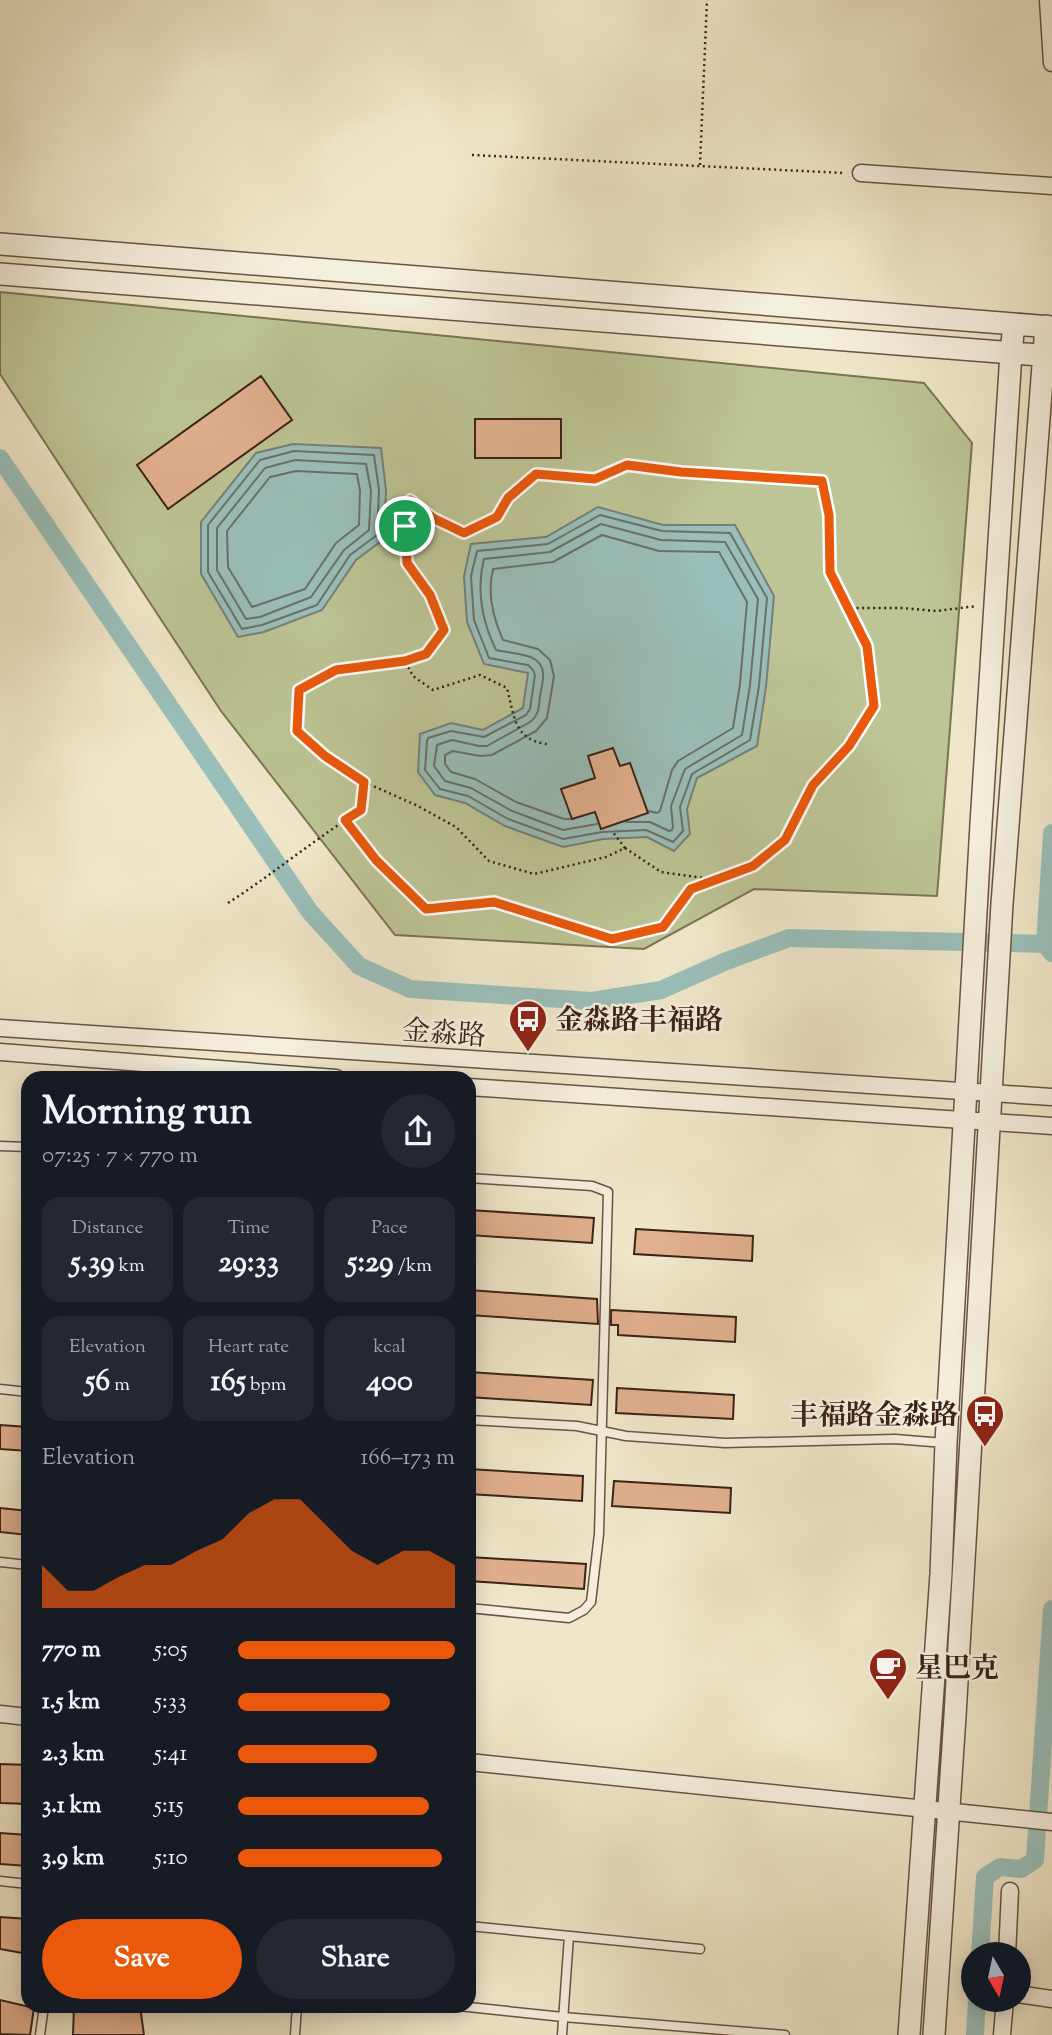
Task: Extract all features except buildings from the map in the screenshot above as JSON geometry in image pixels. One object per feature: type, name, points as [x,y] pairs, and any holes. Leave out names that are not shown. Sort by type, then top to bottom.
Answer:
[{"type":"street","points":[[1048,0],[1052,63]]},
{"type":"street","points":[[861,173],[1052,186]]},
{"type":"street","points":[[0,244],[1049,326],[1002,904],[934,2035]]},
{"type":"street","points":[[0,274],[1047,355]]},
{"type":"street","points":[[909,2035],[941,1573],[977,902],[1010,353],[1014,324]]},
{"type":"street","name":"金淼路","points":[[0,1027],[1052,1097]]},
{"type":"street","points":[[0,1052],[209,1071]]},
{"type":"street","name":"金淼路","points":[[476,1087],[1052,1126]]},
{"type":"street","points":[[0,1714],[21,1716]]},
{"type":"street","points":[[476,1763],[1052,1822]]},
{"type":"street","points":[[1008,1942],[1010,1891]]},
{"type":"street","points":[[1031,1996],[1052,1999]]},
{"type":"street","points":[[1002,2035],[1003,2012]]},
{"type":"lane","points":[[0,1146],[21,1147]]},
{"type":"lane","points":[[476,1178],[592,1186],[608,1192],[598,1534],[592,1602],[569,1618],[476,1609]]},
{"type":"lane","points":[[0,1389],[21,1390]]},
{"type":"lane","points":[[476,1420],[577,1426],[626,1436],[725,1443],[895,1439],[946,1443]]},
{"type":"lane","points":[[0,1562],[21,1564]]},
{"type":"lane","points":[[0,1881],[21,1883]]},
{"type":"lane","points":[[476,1927],[700,1949]]},
{"type":"lane","points":[[562,2035],[569,1936]]},
{"type":"lane","points":[[476,2008],[785,2035]]},
{"type":"lane","points":[[40,2035],[43,2013]]},
{"type":"lane","points":[[295,2035],[297,2013]]},
{"type":"path","points":[[700,166],[707,0]]},
{"type":"path","points":[[472,155],[861,173]]},
{"type":"path","points":[[345,820],[376,860],[426,909],[494,902],[612,939],[663,927],[691,889],[753,866],[785,840],[813,785],[849,746],[874,706],[867,646],[830,572],[829,515],[822,481],[681,472],[627,465],[595,479],[536,474],[508,498],[497,517],[464,533],[433,518],[410,500],[405,526],[407,563],[430,595],[444,630],[426,654],[405,661],[336,670],[299,690],[297,731],[325,756],[364,782],[416,804],[456,827],[489,861],[534,874],[606,857],[625,848]]},
{"type":"path","points":[[849,608],[936,611],[995,604]]},
{"type":"path","points":[[405,661],[413,676],[433,690],[480,675],[507,688],[520,733],[535,743],[548,744]]},
{"type":"path","points":[[228,903],[361,810],[364,782]]},
{"type":"path","points":[[612,831],[625,848],[661,872],[715,879]]},
{"type":"green space","points":[[0,292],[924,383],[972,443],[937,896],[754,889],[644,949],[395,935],[221,711],[0,374]]},
{"type":"water","points":[[293,444],[381,448],[386,490],[384,539],[356,560],[322,610],[264,632],[238,637],[201,574],[201,522],[256,453]]},
{"type":"water","points":[[598,507],[663,525],[735,525],[774,596],[766,687],[757,746],[697,778],[687,809],[690,834],[674,851],[647,837],[603,839],[563,847],[505,826],[465,803],[435,795],[418,772],[420,734],[451,723],[483,730],[523,708],[528,673],[484,664],[467,622],[464,576],[471,544],[546,537]]},
{"type":"waterway","points":[[0,458],[310,912],[359,966],[410,989],[592,1001],[661,990],[724,962],[789,938],[1045,944],[1052,948]]},
{"type":"waterway","points":[[1052,833],[1045,944],[1052,953]]},
{"type":"waterway","points":[[981,1942],[985,1877],[1000,1867],[1021,1869],[1035,1860],[1052,1609]]},
{"type":"waterway","points":[[975,2035],[976,2012]]},
{"type":"place","name":"金淼路丰福路","points":[[528,1053]]},
{"type":"place","name":"丰福路金淼路","points":[[985,1448]]},
{"type":"place","name":"星巴克","points":[[888,1701]]},
{"type":"route","points":[[627,465],[681,472],[822,481],[829,515],[830,572],[867,646],[874,706],[849,746],[813,785],[785,840],[753,866],[691,889],[663,927],[612,939],[494,902],[426,909],[376,860],[345,820],[361,810],[364,782],[325,756],[297,731],[299,690],[336,670],[405,661],[426,654],[444,630],[430,595],[407,563],[405,526],[410,500],[433,518],[464,533],[497,517],[508,498],[536,474],[595,479],[627,465]]}]
